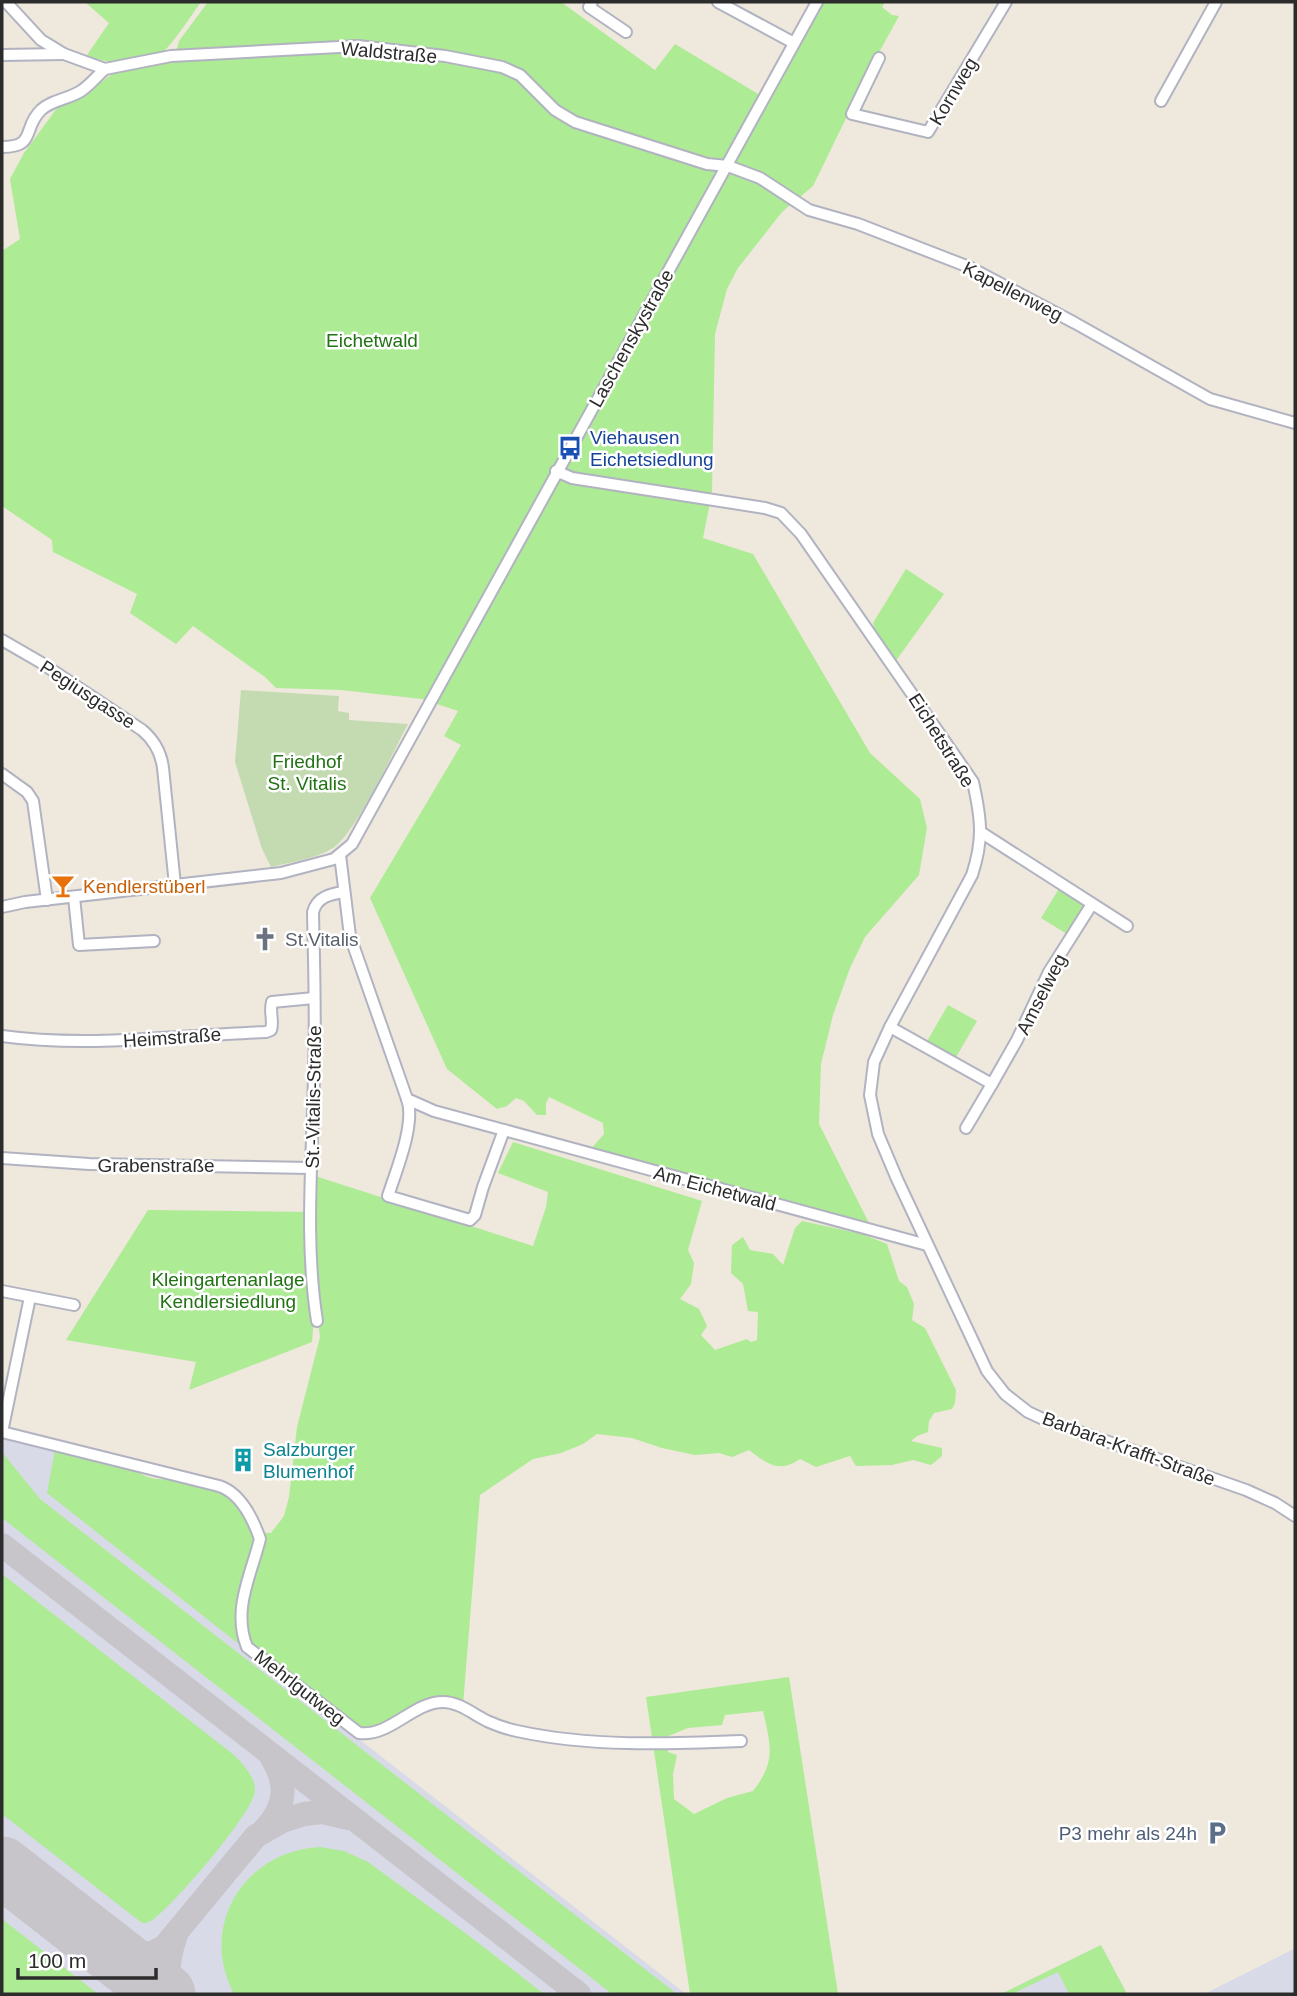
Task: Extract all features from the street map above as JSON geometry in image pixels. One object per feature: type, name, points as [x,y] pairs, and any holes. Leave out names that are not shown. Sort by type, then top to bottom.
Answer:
[{"type":"street","points":[[2,147],[16,147],[25,143],[37,115],[43,108],[80,92],[106,69],[64,54],[41,40],[6,2]]},
{"type":"street","points":[[592,2],[589,7],[626,32]]},
{"type":"street","points":[[718,2],[794,43]]},
{"type":"street","name":"Laschenskystraße","points":[[340,855],[352,844],[360,831],[556,471],[817,2]]},
{"type":"street","name":"Kornweg","points":[[879,58],[852,114],[928,132],[1006,2]]},
{"type":"street","points":[[1161,102],[1216,2]]},
{"type":"street","name":"Waldstraße","points":[[106,69],[172,56],[358,46],[445,56],[512,71],[528,82],[555,110],[576,122],[707,163],[728,166]]},
{"type":"street","points":[[2,55],[64,54]]},
{"type":"street","name":"Kapellenweg","points":[[728,166],[760,178],[809,210],[858,224],[969,267],[1210,399],[1295,423]]},
{"type":"street","name":"Eichetstraße","points":[[556,471],[572,478],[765,508],[781,513],[801,534],[973,782],[982,833],[980,851],[972,875],[874,1062],[870,1095],[878,1133],[980,1358]]},
{"type":"street","name":"Pegiusgasse","points":[[2,640],[142,730],[152,740],[161,757],[176,885]]},
{"type":"street","points":[[2,774],[27,792],[33,801],[47,900]]},
{"type":"street","points":[[982,833],[1128,926]]},
{"type":"street","points":[[2,907],[281,873],[329,861],[340,855],[350,936],[407,1099],[410,1115],[388,1196],[470,1220],[475,1215],[504,1130]]},
{"type":"street","name":"St.-Vitalis-Straße","points":[[317,1321],[312,1281],[313,909],[322,899],[344,892]]},
{"type":"street","points":[[74,897],[79,945],[153,941]]},
{"type":"street","name":"Amselweg","points":[[966,1128],[1017,1040],[1049,972],[1092,904]]},
{"type":"street","name":"Heimstraße","points":[[2,1036],[37,1041],[101,1041],[266,1032],[273,1027],[272,1002],[314,998]]},
{"type":"street","points":[[890,1027],[992,1084]]},
{"type":"street","name":"Am Eichetwald","points":[[407,1099],[434,1111],[927,1245]]},
{"type":"street","name":"Grabenstraße","points":[[2,1158],[89,1164],[311,1168]]},
{"type":"street","points":[[2,1291],[74,1305]]},
{"type":"street","name":"Mehrlgutweg","points":[[30,1297],[2,1432],[219,1486],[233,1493],[246,1509],[260,1539],[243,1597],[243,1632],[247,1647],[359,1733],[378,1731],[429,1704],[446,1702],[461,1706],[497,1725],[562,1738],[683,1743],[741,1741]]},
{"type":"street","name":"Barbara-Krafft-Straße","points":[[980,1358],[999,1388],[1028,1412],[1108,1443],[1247,1490],[1295,1516]]},
{"type":"shaded area","points":[[2,1438],[55,1450],[246,1651],[686,1994],[2,1994]]},
{"type":"shaded area","points":[[1101,1945],[1127,1994],[1001,1994]]},
{"type":"shaded area","points":[[1295,1948],[1295,1994],[1204,1994],[1290,1951]]},
{"type":"green space","points":[[85,2],[201,2],[165,50],[137,63],[116,63],[87,55],[109,23]]},
{"type":"green space","name":"Eichetwald","points":[[208,2],[561,2],[655,70],[675,44],[770,101],[824,2],[885,2],[882,7],[892,15],[899,16],[813,186],[782,212],[738,268],[727,289],[715,334],[712,492],[703,538],[753,554],[870,753],[920,799],[927,828],[919,875],[865,937],[850,968],[833,1015],[821,1064],[819,1124],[870,1225],[591,1149],[604,1134],[603,1123],[549,1097],[546,1115],[537,1115],[524,1101],[516,1098],[507,1106],[497,1109],[447,1069],[370,898],[461,745],[444,736],[458,711],[422,699],[341,690],[276,688],[265,677],[193,626],[176,644],[130,613],[137,594],[53,552],[52,540],[2,506],[2,251],[20,239],[10,179],[24,153],[63,100],[93,88],[118,70],[174,60],[179,41]]},
{"type":"green space","points":[[906,569],[944,594],[895,662],[873,623]]},
{"type":"green space","name":"Friedhof St. Vitalis","points":[[241,690],[339,696],[338,711],[349,713],[349,720],[408,724],[363,810],[342,840],[326,852],[271,867],[262,849],[235,762]]},
{"type":"green space","points":[[1060,887],[1083,904],[1067,934],[1041,918]]},
{"type":"green space","points":[[948,1005],[977,1021],[955,1059],[926,1043]]},
{"type":"green space","points":[[513,1142],[702,1201],[688,1250],[694,1263],[691,1284],[680,1299],[699,1309],[707,1326],[701,1335],[715,1350],[747,1339],[751,1342],[757,1340],[758,1312],[748,1311],[743,1284],[731,1273],[732,1245],[743,1237],[750,1250],[773,1254],[783,1265],[795,1228],[802,1221],[862,1234],[887,1244],[899,1281],[907,1287],[914,1304],[912,1320],[925,1328],[956,1390],[952,1409],[934,1413],[929,1421],[928,1432],[911,1441],[942,1448],[942,1456],[931,1465],[913,1460],[892,1465],[856,1466],[850,1456],[816,1467],[800,1459],[786,1466],[779,1466],[767,1463],[749,1450],[732,1457],[719,1453],[695,1455],[632,1438],[597,1434],[583,1444],[561,1453],[533,1459],[480,1495],[463,1705],[453,1700],[383,1726],[360,1731],[244,1648],[47,1493],[55,1450],[137,1471],[152,1478],[181,1480],[211,1488],[234,1500],[254,1532],[271,1533],[284,1516],[289,1497],[297,1427],[320,1337],[313,1284],[315,1176],[533,1246],[548,1192],[498,1173]]},
{"type":"green space","name":"Kleingartenanlage Kendlersiedlung","points":[[148,1210],[308,1212],[314,1318],[312,1342],[189,1390],[196,1362],[66,1340]]},
{"type":"green space","points":[[2,1452],[40,1499],[677,1994],[612,1994],[2,1518]]},
{"type":"green space","points":[[2,1574],[234,1755],[251,1776],[255,1791],[242,1818],[180,1894],[149,1922],[142,1923],[2,1814]]},
{"type":"green space","points":[[789,1677],[838,1994],[690,1994],[646,1697]],"holes":[[[763,1711],[770,1753],[765,1771],[753,1791],[727,1798],[694,1814],[674,1799],[673,1774],[677,1755],[668,1752],[666,1737],[688,1728],[722,1725],[725,1715]]]},
{"type":"green space","points":[[320,1847],[344,1851],[368,1862],[544,1994],[234,1994],[224,1968],[222,1943],[225,1919],[235,1896],[250,1877],[269,1862],[293,1852]]},
{"type":"green space","points":[[2,1919],[98,1994],[2,1994]]},
{"type":"green space","points":[[1101,1945],[1127,1994],[1069,1994],[1058,1972],[1012,1994],[1001,1994]]},
{"type":"taxiway","points":[[2,1545],[579,1994]]},
{"type":"taxiway","points":[[265,1829],[277,1812],[282,1795],[281,1777],[272,1758]]},
{"type":"taxiway","points":[[114,1955],[140,1955],[165,1946],[256,1836],[282,1821],[304,1814],[323,1812],[348,1818]]},
{"type":"taxiway","points":[[174,1994],[169,1965],[176,1935]]},
{"type":"runway","points":[[2,1867],[165,1994]]},
{"type":"place","name":"Viehausen Eichetsiedlung","points":[[570,448]]},
{"type":"place","name":"Kendlerstüberl","points":[[63,886]]},
{"type":"place","name":"St.Vitalis","points":[[265,939]]},
{"type":"place","name":"Salzburger Blumenhof","points":[[243,1460]]},
{"type":"place","name":"P3 mehr als 24h","points":[[1217,1833]]}]
